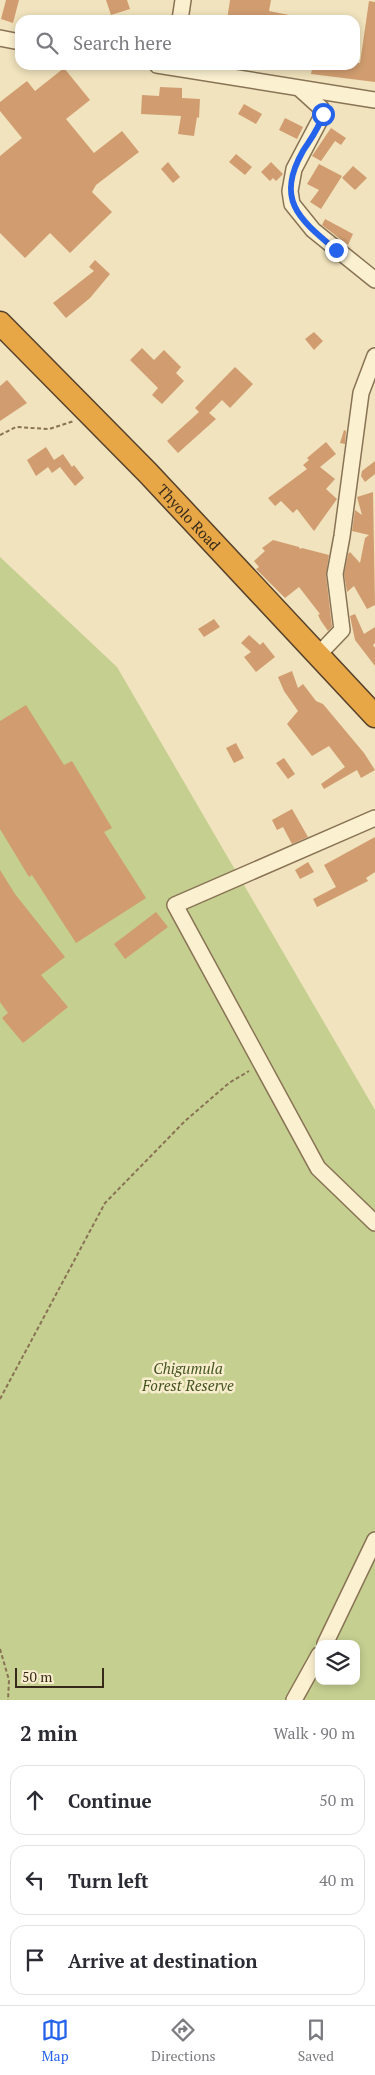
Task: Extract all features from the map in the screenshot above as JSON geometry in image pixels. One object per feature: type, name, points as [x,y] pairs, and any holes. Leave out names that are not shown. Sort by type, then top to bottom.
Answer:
[{"type":"highway","name":"Thyolo Road","points":[[0,322],[148,473],[375,716]]},
{"type":"street","points":[[181,15],[183,0]]},
{"type":"street","points":[[0,38],[15,41]]},
{"type":"street","points":[[189,70],[300,90],[375,100]]},
{"type":"street","points":[[300,90],[320,108],[323,114],[294,170],[290,191],[292,204],[313,230],[375,280]]},
{"type":"street","points":[[319,654],[342,630],[335,574],[342,536],[361,393],[375,356]]},
{"type":"street","points":[[375,818],[175,905],[318,1168],[375,1223]]},
{"type":"street","points":[[327,1640],[375,1540]]},
{"type":"street","points":[[294,1700],[315,1662]]},
{"type":"path","points":[[0,435],[16,427],[39,430],[57,428],[89,414]]},
{"type":"path","points":[[0,1399],[105,1203],[222,1089],[262,1063]]},
{"type":"path","points":[[0,1649],[9,1680],[8,1700]]},
{"type":"green space","name":"Chigumula Forest Reserve","points":[[0,557],[117,667],[375,1110],[375,1700],[0,1700]]},
{"type":"building","points":[[6,0],[19,0],[13,23],[1,19]]},
{"type":"building","points":[[106,0],[127,0],[130,9],[111,15]]},
{"type":"building","points":[[230,0],[271,0],[269,11],[289,15],[228,15]]},
{"type":"building","points":[[369,1],[375,2],[375,82],[311,74],[312,70],[360,70]]},
{"type":"building","points":[[61,70],[66,70],[90,100],[66,119],[94,153],[122,131],[139,152],[96,185],[92,192],[112,212],[70,253],[50,233],[25,258],[0,233],[0,156],[22,138],[0,111],[0,102],[27,81],[35,91]]},
{"type":"building","points":[[160,87],[182,88],[182,98],[200,99],[199,118],[197,117],[194,136],[178,134],[181,116],[141,114],[142,95],[159,96]]},
{"type":"building","points":[[244,104],[262,114],[256,124],[238,114]]},
{"type":"building","points":[[285,118],[303,127],[297,139],[279,130]]},
{"type":"building","points":[[331,128],[346,138],[341,145],[335,141],[321,161],[312,156]]},
{"type":"building","points":[[236,154],[252,167],[245,175],[229,162]]},
{"type":"building","points":[[168,162],[180,177],[173,183],[161,169]]},
{"type":"building","points":[[271,162],[283,174],[276,181],[273,178],[270,181],[261,172]]},
{"type":"building","points":[[319,164],[342,176],[321,209],[310,202],[319,190],[307,184]]},
{"type":"building","points":[[353,166],[367,178],[355,190],[342,178]]},
{"type":"building","points":[[325,219],[353,234],[348,245],[322,225]]},
{"type":"building","points":[[95,260],[110,274],[90,298],[66,318],[53,303],[94,271],[89,267]]},
{"type":"building","points":[[314,332],[323,341],[314,350],[305,339]]},
{"type":"building","points":[[142,348],[154,360],[164,350],[181,367],[176,373],[184,381],[162,404],[152,395],[158,388],[130,360]]},
{"type":"building","points":[[235,367],[253,384],[230,408],[222,400],[209,413],[216,419],[178,453],[167,441],[199,412],[195,408]]},
{"type":"building","points":[[7,380],[27,403],[0,421],[0,386]]},
{"type":"building","points":[[344,430],[346,431],[345,444],[340,443]]},
{"type":"building","points":[[326,442],[336,454],[320,467],[335,479],[326,489],[337,499],[314,531],[297,509],[293,513],[281,501],[275,506],[268,498],[307,469],[303,465],[309,460],[307,458]]},
{"type":"building","points":[[46,447],[54,460],[63,454],[72,467],[74,465],[84,478],[75,486],[60,467],[52,473],[48,467],[36,476],[27,460]]},
{"type":"building","points":[[375,461],[375,474],[365,482],[361,476],[362,471]]},
{"type":"building","points":[[373,492],[375,605],[367,609],[354,586],[347,592],[344,574],[350,552],[360,563],[365,538],[369,535],[352,531],[355,510],[362,515],[357,497]]},
{"type":"building","points":[[273,540],[299,547],[300,549],[329,555],[326,575],[332,627],[328,631],[318,615],[320,614],[299,587],[285,598],[256,569],[259,567],[254,561],[265,551],[262,548]]},
{"type":"building","points":[[355,614],[364,634],[375,627],[375,643],[373,645],[375,648],[375,666],[355,640],[350,616]]},
{"type":"building","points":[[214,619],[220,627],[204,637],[198,629]]},
{"type":"building","points":[[249,635],[260,645],[263,642],[275,657],[256,672],[244,657],[251,652],[241,643]]},
{"type":"building","points":[[292,671],[298,688],[303,684],[316,701],[323,704],[364,753],[375,770],[361,778],[357,770],[324,789],[321,784],[345,767],[329,746],[312,756],[287,724],[298,711],[284,691],[278,677]]},
{"type":"building","points":[[26,705],[64,765],[72,761],[112,828],[104,832],[146,898],[76,943],[32,875],[29,877],[0,829],[0,721]]},
{"type":"building","points":[[236,743],[244,758],[234,763],[226,748]]},
{"type":"building","points":[[284,758],[295,774],[288,779],[276,763]]},
{"type":"building","points":[[292,809],[308,837],[292,844],[283,827],[277,830],[272,820]]},
{"type":"building","points":[[375,837],[375,872],[366,878],[368,881],[317,907],[313,899],[336,887],[324,865]]},
{"type":"building","points":[[308,862],[314,872],[300,879],[295,870]]},
{"type":"building","points":[[0,870],[15,894],[65,957],[41,975],[68,1007],[23,1043],[2,1018],[8,1013],[0,1002]]},
{"type":"building","points":[[156,912],[168,927],[125,959],[114,944]]},
{"type":"route","points":[[323,114],[294,170],[290,191],[292,204],[296,212],[336,250]]}]
